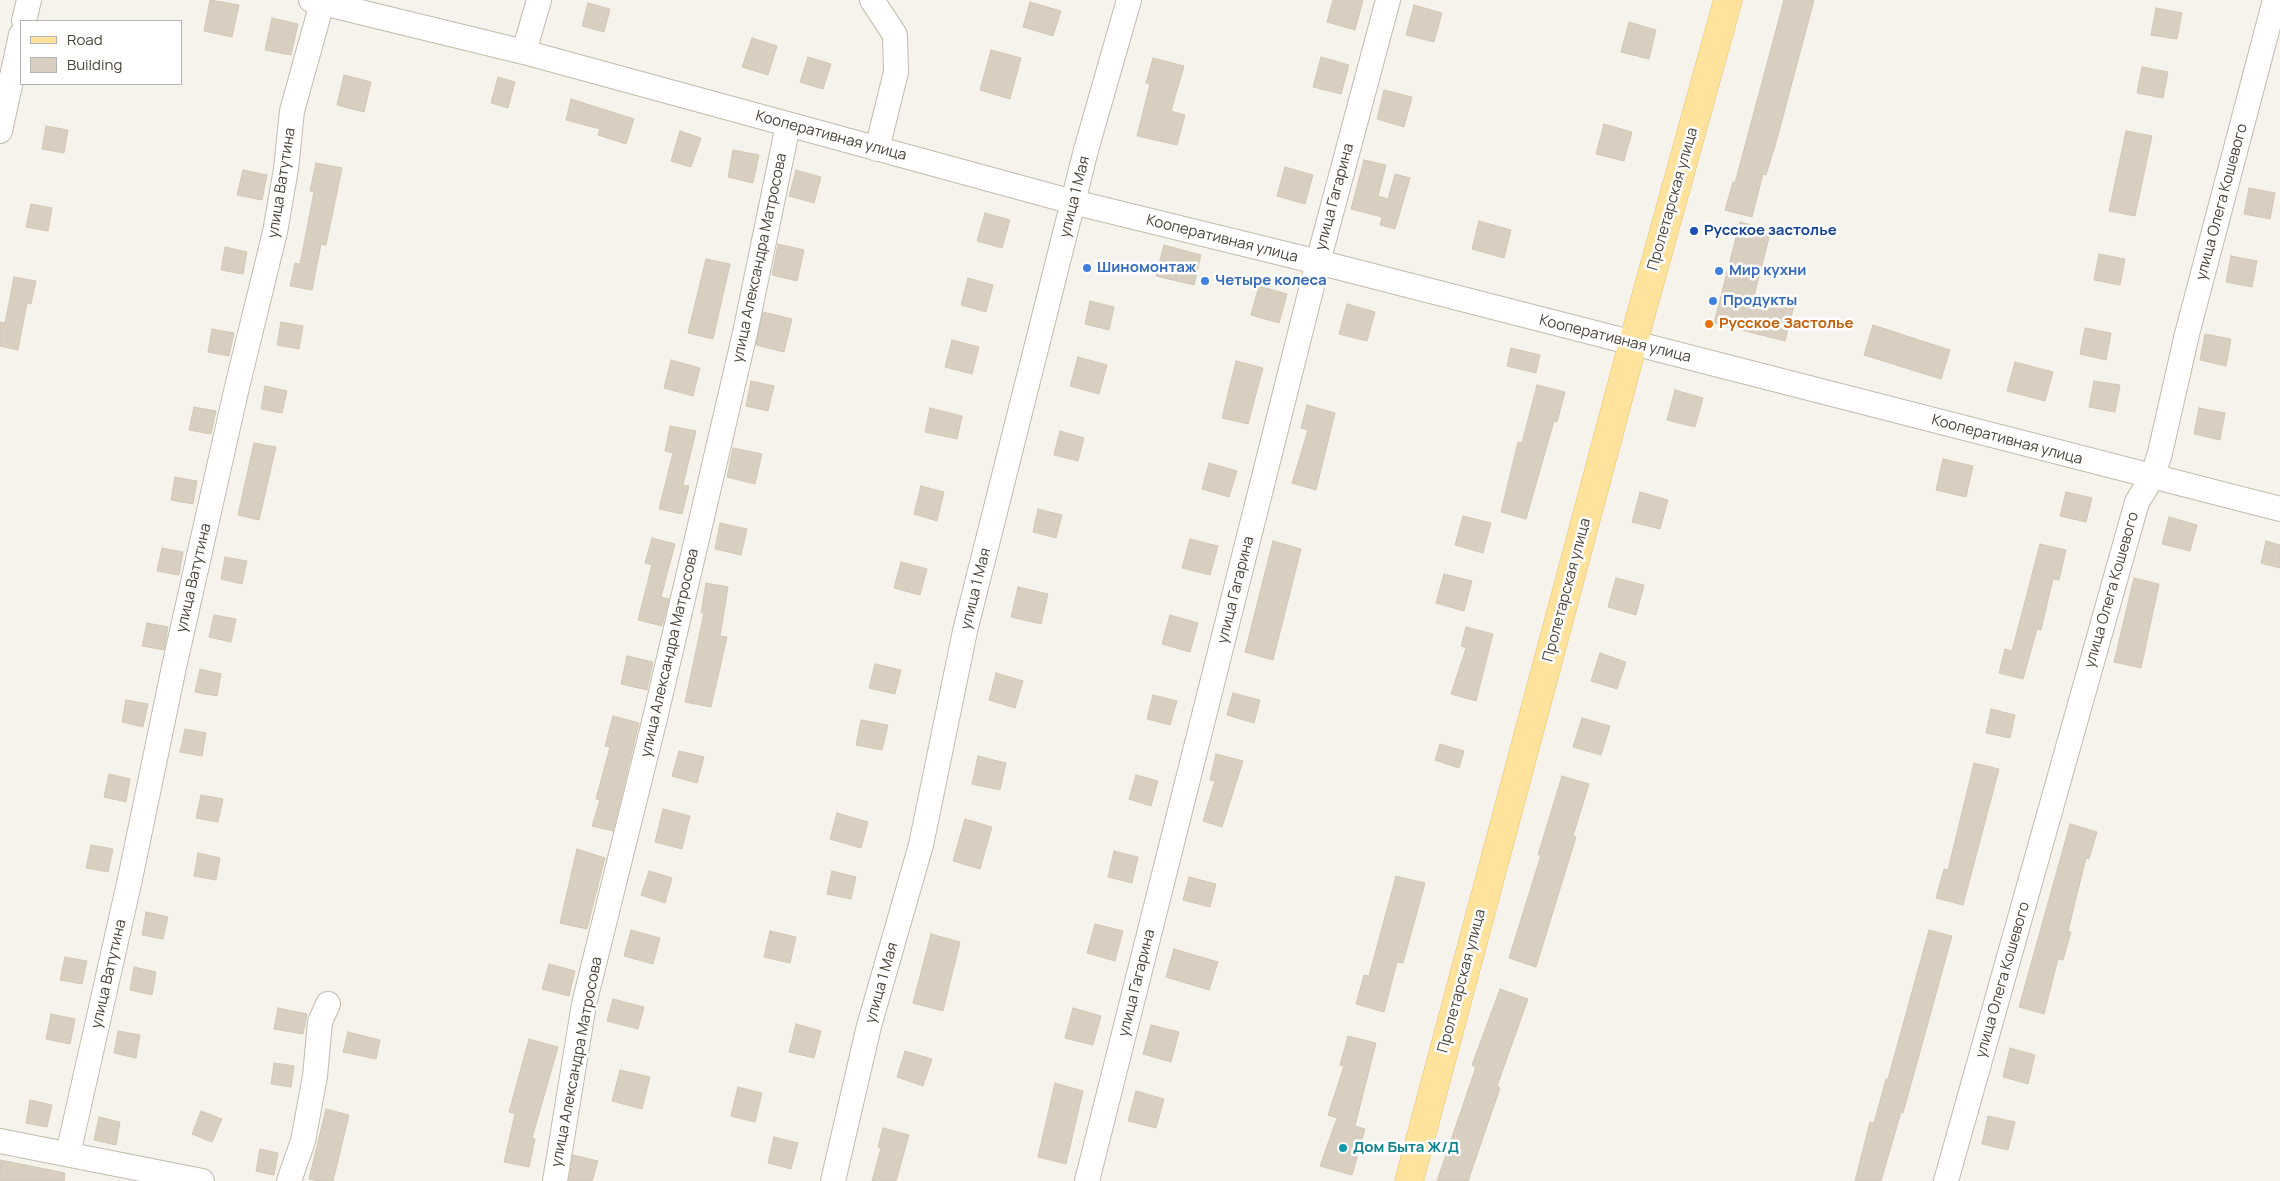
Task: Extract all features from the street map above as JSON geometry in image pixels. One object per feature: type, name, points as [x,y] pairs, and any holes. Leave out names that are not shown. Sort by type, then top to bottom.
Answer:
[{"type":"main road","name":"Пролетарская улица","points":[[1409,1181],[1633,343],[1728,0]]},
{"type":"street","points":[[24,20],[29,0]]},
{"type":"street","points":[[524,52],[539,0]]},
{"type":"street","points":[[872,0],[896,35],[896,72],[876,148]]},
{"type":"street","name":"улица 1 Мая","points":[[833,1181],[869,1026],[921,845],[965,631],[1073,202],[1129,0]]},
{"type":"street","name":"улица Гагарина","points":[[1087,1181],[1318,262],[1388,0]]},
{"type":"street","name":"улица Олега Кошевого","points":[[1946,1181],[2137,502],[2152,478],[2160,452],[2187,334],[2275,0]]},
{"type":"street","name":"Кооперативная улица","points":[[317,1],[524,52],[1073,202],[1318,262],[2152,478],[2280,509]]},
{"type":"street","name":"улица Ватутина","points":[[68,1154],[130,879],[176,657],[237,387],[275,232],[286,169],[292,111],[317,1]]},
{"type":"street","points":[[0,131],[20,40]]},
{"type":"street","name":"улица Александра Матросова","points":[[554,1181],[584,1004],[656,714],[745,333],[788,125]]},
{"type":"street","points":[[289,1181],[303,1141],[315,1076],[320,1022],[328,1004]]},
{"type":"street","points":[[0,1141],[202,1181]]},
{"type":"building","points":[[210,0],[239,5],[232,37],[204,31]]},
{"type":"building","points":[[1333,0],[1363,0],[1355,30],[1327,22]]},
{"type":"building","points":[[1784,0],[1814,0],[1777,139],[1766,175],[1763,174],[1752,217],[1725,210],[1733,182],[1735,183]]},
{"type":"building","points":[[1030,2],[1061,11],[1053,36],[1023,27]]},
{"type":"building","points":[[588,3],[610,9],[604,32],[582,26]]},
{"type":"building","points":[[1414,5],[1442,13],[1434,42],[1406,35]]},
{"type":"building","points":[[2156,8],[2182,13],[2177,39],[2151,35]]},
{"type":"building","points":[[272,18],[298,24],[291,55],[265,50]]},
{"type":"building","points":[[1629,22],[1656,30],[1649,59],[1621,52]]},
{"type":"building","points":[[752,38],[777,46],[768,75],[742,67]]},
{"type":"building","points":[[991,50],[1021,58],[1010,99],[980,90]]},
{"type":"building","points":[[808,57],[831,64],[823,89],[800,82]]},
{"type":"building","points":[[1321,57],[1349,65],[1341,94],[1313,87]]},
{"type":"building","points":[[1153,58],[1184,66],[1171,111],[1185,115],[1177,145],[1137,136],[1150,84],[1146,83]]},
{"type":"building","points":[[2142,67],[2168,72],[2163,98],[2137,93]]},
{"type":"building","points":[[344,75],[371,82],[364,112],[337,105]]},
{"type":"building","points":[[498,77],[515,82],[508,108],[491,103]]},
{"type":"building","points":[[1384,90],[1412,97],[1404,127],[1377,119]]},
{"type":"building","points":[[571,99],[634,119],[626,144],[598,135],[600,129],[566,120]]},
{"type":"building","points":[[1604,124],[1632,132],[1624,161],[1596,154]]},
{"type":"building","points":[[46,126],[68,130],[64,153],[42,149]]},
{"type":"building","points":[[680,131],[701,138],[691,167],[671,161]]},
{"type":"building","points":[[2126,131],[2152,136],[2135,216],[2109,211]]},
{"type":"building","points":[[733,150],[759,155],[753,183],[728,177]]},
{"type":"building","points":[[1364,160],[1386,165],[1378,196],[1388,199],[1395,174],[1410,178],[1395,229],[1380,225],[1382,217],[1351,209]]},
{"type":"building","points":[[316,163],[342,168],[326,245],[321,244],[312,290],[290,286],[295,263],[300,264],[314,192],[310,191]]},
{"type":"building","points":[[1285,167],[1313,175],[1305,204],[1277,196]]},
{"type":"building","points":[[243,170],[267,175],[262,200],[237,195]]},
{"type":"building","points":[[796,170],[821,177],[814,203],[789,196]]},
{"type":"building","points":[[2249,188],[2275,193],[2270,219],[2244,214]]},
{"type":"building","points":[[31,204],[52,208],[48,231],[26,227]]},
{"type":"building","points":[[985,213],[1010,220],[1002,248],[977,241]]},
{"type":"building","points":[[1479,221],[1511,230],[1504,258],[1472,249]]},
{"type":"building","points":[[1740,222],[1771,230],[1754,296],[1794,306],[1785,341],[1714,323]]},
{"type":"building","points":[[778,244],[804,250],[797,281],[772,275]]},
{"type":"building","points":[[1164,245],[1201,255],[1194,285],[1156,276]]},
{"type":"building","points":[[225,247],[247,252],[243,274],[221,270]]},
{"type":"building","points":[[2099,254],[2125,259],[2120,285],[2094,280]]},
{"type":"building","points":[[2231,256],[2257,261],[2252,287],[2226,282]]},
{"type":"building","points":[[706,259],[730,264],[713,339],[688,333]]},
{"type":"building","points":[[14,277],[36,281],[31,304],[27,303],[18,350],[0,346],[0,322],[5,323]]},
{"type":"building","points":[[968,278],[993,285],[986,312],[961,305]]},
{"type":"building","points":[[1259,286],[1287,294],[1279,323],[1251,315]]},
{"type":"building","points":[[1090,301],[1114,307],[1109,330],[1085,324]]},
{"type":"building","points":[[1347,304],[1375,312],[1367,341],[1339,334]]},
{"type":"building","points":[[763,312],[792,319],[784,352],[756,345]]},
{"type":"building","points":[[281,322],[303,326],[299,349],[277,345]]},
{"type":"building","points":[[1873,325],[1950,350],[1941,379],[1864,355]]},
{"type":"building","points":[[2085,328],[2111,333],[2106,360],[2080,354]]},
{"type":"building","points":[[212,329],[234,333],[229,356],[208,352]]},
{"type":"building","points":[[2205,334],[2231,339],[2226,366],[2200,360]]},
{"type":"building","points":[[952,340],[979,347],[972,374],[945,367]]},
{"type":"building","points":[[1511,348],[1540,355],[1536,373],[1507,366]]},
{"type":"building","points":[[1078,357],[1107,365],[1099,394],[1070,386]]},
{"type":"building","points":[[671,360],[700,368],[693,396],[664,388]]},
{"type":"building","points":[[1236,361],[1263,368],[1248,424],[1222,418]]},
{"type":"building","points":[[2015,362],[2053,372],[2045,401],[2007,391]]},
{"type":"building","points":[[751,381],[774,386],[768,411],[746,406]]},
{"type":"building","points":[[2094,381],[2120,385],[2115,412],[2089,407]]},
{"type":"building","points":[[1537,385],[1565,392],[1557,422],[1554,421],[1526,519],[1501,512],[1518,442],[1522,443]]},
{"type":"building","points":[[265,386],[287,391],[282,413],[261,409]]},
{"type":"building","points":[[1675,390],[1703,398],[1695,427],[1667,420]]},
{"type":"building","points":[[1307,405],[1335,413],[1316,490],[1292,483],[1308,430],[1301,428]]},
{"type":"building","points":[[194,407],[216,411],[211,434],[189,430]]},
{"type":"building","points":[[930,408],[962,416],[957,439],[925,432]]},
{"type":"building","points":[[2199,408],[2225,413],[2220,440],[2194,434]]},
{"type":"building","points":[[670,426],[696,431],[683,485],[689,486],[682,514],[659,509],[673,453],[665,451]]},
{"type":"building","points":[[1060,431],[1084,438],[1078,461],[1054,455]]},
{"type":"building","points":[[254,443],[276,447],[259,520],[238,515]]},
{"type":"building","points":[[733,448],[762,454],[755,484],[727,477]]},
{"type":"building","points":[[1943,459],[1973,466],[1966,497],[1936,490]]},
{"type":"building","points":[[1209,463],[1237,471],[1229,497],[1202,489]]},
{"type":"building","points":[[175,477],[197,481],[193,504],[171,500]]},
{"type":"building","points":[[921,486],[944,492],[937,521],[914,514]]},
{"type":"building","points":[[1640,492],[1668,500],[1660,529],[1632,522]]},
{"type":"building","points":[[2066,492],[2092,498],[2086,522],[2060,516]]},
{"type":"building","points":[[1038,509],[1062,515],[1056,538],[1033,532]]},
{"type":"building","points":[[1463,516],[1491,523],[1483,553],[1455,545]]},
{"type":"building","points":[[2169,517],[2197,525],[2190,551],[2162,544]]},
{"type":"building","points":[[720,523],[747,529],[741,555],[715,549]]},
{"type":"building","points":[[652,538],[675,544],[661,597],[669,599],[662,626],[638,620],[652,565],[645,563]]},
{"type":"building","points":[[1190,539],[1218,546],[1210,575],[1182,568]]},
{"type":"building","points":[[1273,541],[1301,549],[1273,660],[1245,652]]},
{"type":"building","points":[[2266,541],[2280,545],[2280,568],[2261,563]]},
{"type":"building","points":[[2040,544],[2066,550],[2059,580],[2053,579],[2041,630],[2037,629],[2023,679],[1999,673],[2005,649],[2012,651]]},
{"type":"building","points":[[162,548],[183,552],[179,575],[157,571]]},
{"type":"building","points":[[225,557],[247,561],[242,584],[221,579]]},
{"type":"building","points":[[901,562],[927,569],[920,595],[894,588]]},
{"type":"building","points":[[1444,574],[1472,581],[1464,611],[1436,603]]},
{"type":"building","points":[[1616,578],[1644,585],[1636,615],[1608,607]]},
{"type":"building","points":[[2134,578],[2159,584],[2141,668],[2114,662]]},
{"type":"building","points":[[706,583],[728,587],[720,636],[727,637],[711,707],[685,702],[704,613],[701,613]]},
{"type":"building","points":[[1018,587],[1048,594],[1041,624],[1011,617]]},
{"type":"building","points":[[214,615],[236,619],[231,642],[209,637]]},
{"type":"building","points":[[1170,615],[1198,623],[1190,652],[1162,644]]},
{"type":"building","points":[[147,623],[168,627],[164,650],[142,646]]},
{"type":"building","points":[[1466,627],[1493,634],[1476,701],[1451,694],[1466,648],[1461,646]]},
{"type":"building","points":[[1600,653],[1626,662],[1617,689],[1591,681]]},
{"type":"building","points":[[627,656],[653,662],[647,690],[621,684]]},
{"type":"building","points":[[875,664],[901,670],[895,694],[869,688]]},
{"type":"building","points":[[200,669],[221,674],[217,696],[195,692]]},
{"type":"building","points":[[996,673],[1023,681],[1015,708],[989,700]]},
{"type":"building","points":[[1233,693],[1260,700],[1254,723],[1227,715]]},
{"type":"building","points":[[1153,695],[1177,701],[1170,725],[1147,719]]},
{"type":"building","points":[[126,700],[148,704],[143,727],[122,722]]},
{"type":"building","points":[[1991,709],[2015,715],[2010,738],[1986,733]]},
{"type":"building","points":[[613,716],[639,723],[613,831],[592,826],[600,800],[596,799],[610,747],[605,746]]},
{"type":"building","points":[[1582,718],[1610,726],[1601,755],[1573,747]]},
{"type":"building","points":[[861,720],[888,725],[882,750],[856,745]]},
{"type":"building","points":[[185,729],[206,733],[202,756],[180,752]]},
{"type":"building","points":[[1440,744],[1464,751],[1459,768],[1435,760]]},
{"type":"building","points":[[679,751],[704,757],[697,783],[672,776]]},
{"type":"building","points":[[1216,754],[1243,761],[1222,827],[1203,821],[1215,781],[1210,780]]},
{"type":"building","points":[[978,756],[1006,763],[1000,790],[972,784]]},
{"type":"building","points":[[1974,763],[1999,769],[1963,905],[1936,898],[1944,869],[1948,870]]},
{"type":"building","points":[[109,774],[130,779],[126,802],[104,797]]},
{"type":"building","points":[[1136,775],[1158,781],[1151,806],[1129,799]]},
{"type":"building","points":[[1562,776],[1589,784],[1573,836],[1576,837],[1536,967],[1509,958],[1541,855],[1538,855]]},
{"type":"building","points":[[201,795],[223,799],[218,822],[196,818]]},
{"type":"building","points":[[663,809],[690,816],[682,849],[655,842]]},
{"type":"building","points":[[837,813],[868,822],[861,848],[830,839]]},
{"type":"building","points":[[965,819],[992,827],[980,869],[953,861]]},
{"type":"building","points":[[2070,824],[2097,832],[2089,859],[2086,858],[2068,931],[2071,932],[2063,960],[2058,959],[2044,1014],[2019,1007]]},
{"type":"building","points":[[91,845],[113,849],[108,872],[86,868]]},
{"type":"building","points":[[577,849],[605,858],[587,929],[560,923]]},
{"type":"building","points":[[1114,851],[1138,857],[1132,883],[1108,877]]},
{"type":"building","points":[[198,853],[220,858],[216,880],[194,876]]},
{"type":"building","points":[[649,871],[672,878],[665,903],[641,895]]},
{"type":"building","points":[[832,871],[856,877],[851,899],[827,894]]},
{"type":"building","points":[[1396,876],[1425,883],[1403,963],[1397,962],[1384,1012],[1356,1004],[1364,975],[1369,976]]},
{"type":"building","points":[[1189,877],[1216,884],[1210,907],[1183,900]]},
{"type":"building","points":[[146,912],[168,917],[163,939],[142,935]]},
{"type":"building","points":[[1095,924],[1123,931],[1115,961],[1087,953]]},
{"type":"building","points":[[631,930],[660,938],[653,964],[624,956]]},
{"type":"building","points":[[1929,930],[1952,936],[1903,1113],[1901,1112],[1881,1181],[1855,1181],[1870,1122],[1874,1123],[1886,1079],[1888,1079]]},
{"type":"building","points":[[770,931],[796,937],[790,963],[764,957]]},
{"type":"building","points":[[931,934],[960,942],[943,1011],[913,1003]]},
{"type":"building","points":[[1174,949],[1218,962],[1209,990],[1166,977]]},
{"type":"building","points":[[65,957],[87,961],[82,984],[60,980]]},
{"type":"building","points":[[549,964],[575,971],[569,996],[542,989]]},
{"type":"building","points":[[134,967],[156,972],[152,995],[130,990]]},
{"type":"building","points":[[1500,989],[1528,999],[1497,1086],[1500,1088],[1468,1181],[1437,1181],[1476,1067],[1472,1065]]},
{"type":"building","points":[[613,999],[644,1007],[638,1029],[607,1021]]},
{"type":"building","points":[[278,1008],[307,1014],[303,1034],[274,1029]]},
{"type":"building","points":[[1073,1008],[1101,1016],[1093,1045],[1065,1038]]},
{"type":"building","points":[[51,1014],[75,1019],[70,1044],[46,1039]]},
{"type":"building","points":[[796,1024],[821,1031],[814,1058],[789,1052]]},
{"type":"building","points":[[1151,1025],[1179,1032],[1171,1062],[1143,1054]]},
{"type":"building","points":[[118,1031],[140,1035],[136,1058],[114,1053]]},
{"type":"building","points":[[348,1032],[380,1040],[376,1059],[343,1052]]},
{"type":"building","points":[[1348,1036],[1376,1043],[1355,1126],[1365,1129],[1352,1175],[1320,1166],[1337,1118],[1328,1115],[1344,1066],[1340,1065]]},
{"type":"building","points":[[529,1039],[558,1047],[532,1138],[535,1139],[529,1167],[504,1162],[515,1114],[509,1112]]},
{"type":"building","points":[[2010,1048],[2035,1055],[2028,1084],[2003,1077]]},
{"type":"building","points":[[905,1051],[932,1059],[923,1086],[897,1077]]},
{"type":"building","points":[[274,1063],[294,1066],[291,1087],[271,1084]]},
{"type":"building","points":[[620,1070],[650,1077],[642,1109],[612,1101]]},
{"type":"building","points":[[1055,1083],[1083,1091],[1066,1164],[1038,1157]]},
{"type":"building","points":[[738,1087],[762,1093],[755,1122],[731,1116]]},
{"type":"building","points":[[1136,1091],[1164,1099],[1156,1128],[1128,1121]]},
{"type":"building","points":[[30,1100],[52,1105],[47,1127],[26,1123]]},
{"type":"building","points":[[326,1109],[349,1115],[333,1181],[318,1181],[309,1179]]},
{"type":"building","points":[[201,1111],[222,1119],[212,1142],[192,1134]]},
{"type":"building","points":[[1988,1116],[2015,1122],[2008,1150],[1982,1144]]},
{"type":"building","points":[[99,1117],[120,1122],[116,1145],[94,1140]]},
{"type":"building","points":[[883,1128],[909,1135],[896,1181],[872,1181],[881,1148],[878,1147]]},
{"type":"building","points":[[774,1137],[798,1143],[791,1169],[768,1163]]},
{"type":"building","points":[[260,1149],[278,1153],[274,1175],[256,1171]]},
{"type":"building","points":[[573,1155],[598,1161],[592,1181],[569,1181]]},
{"type":"building","points":[[0,1160],[65,1173],[64,1181],[0,1181]]},
{"type":"place","name":"Русское застолье","points":[[1694,231]]},
{"type":"place","name":"Шиномонтаж","points":[[1087,268]]},
{"type":"place","name":"Мир кухни","points":[[1719,271]]},
{"type":"place","name":"Четыре колеса","points":[[1205,281]]},
{"type":"place","name":"Продукты","points":[[1713,301]]},
{"type":"place","name":"Русское Застолье","points":[[1709,324]]},
{"type":"place","name":"Дом Быта Ж/Д","points":[[1343,1148]]}]
